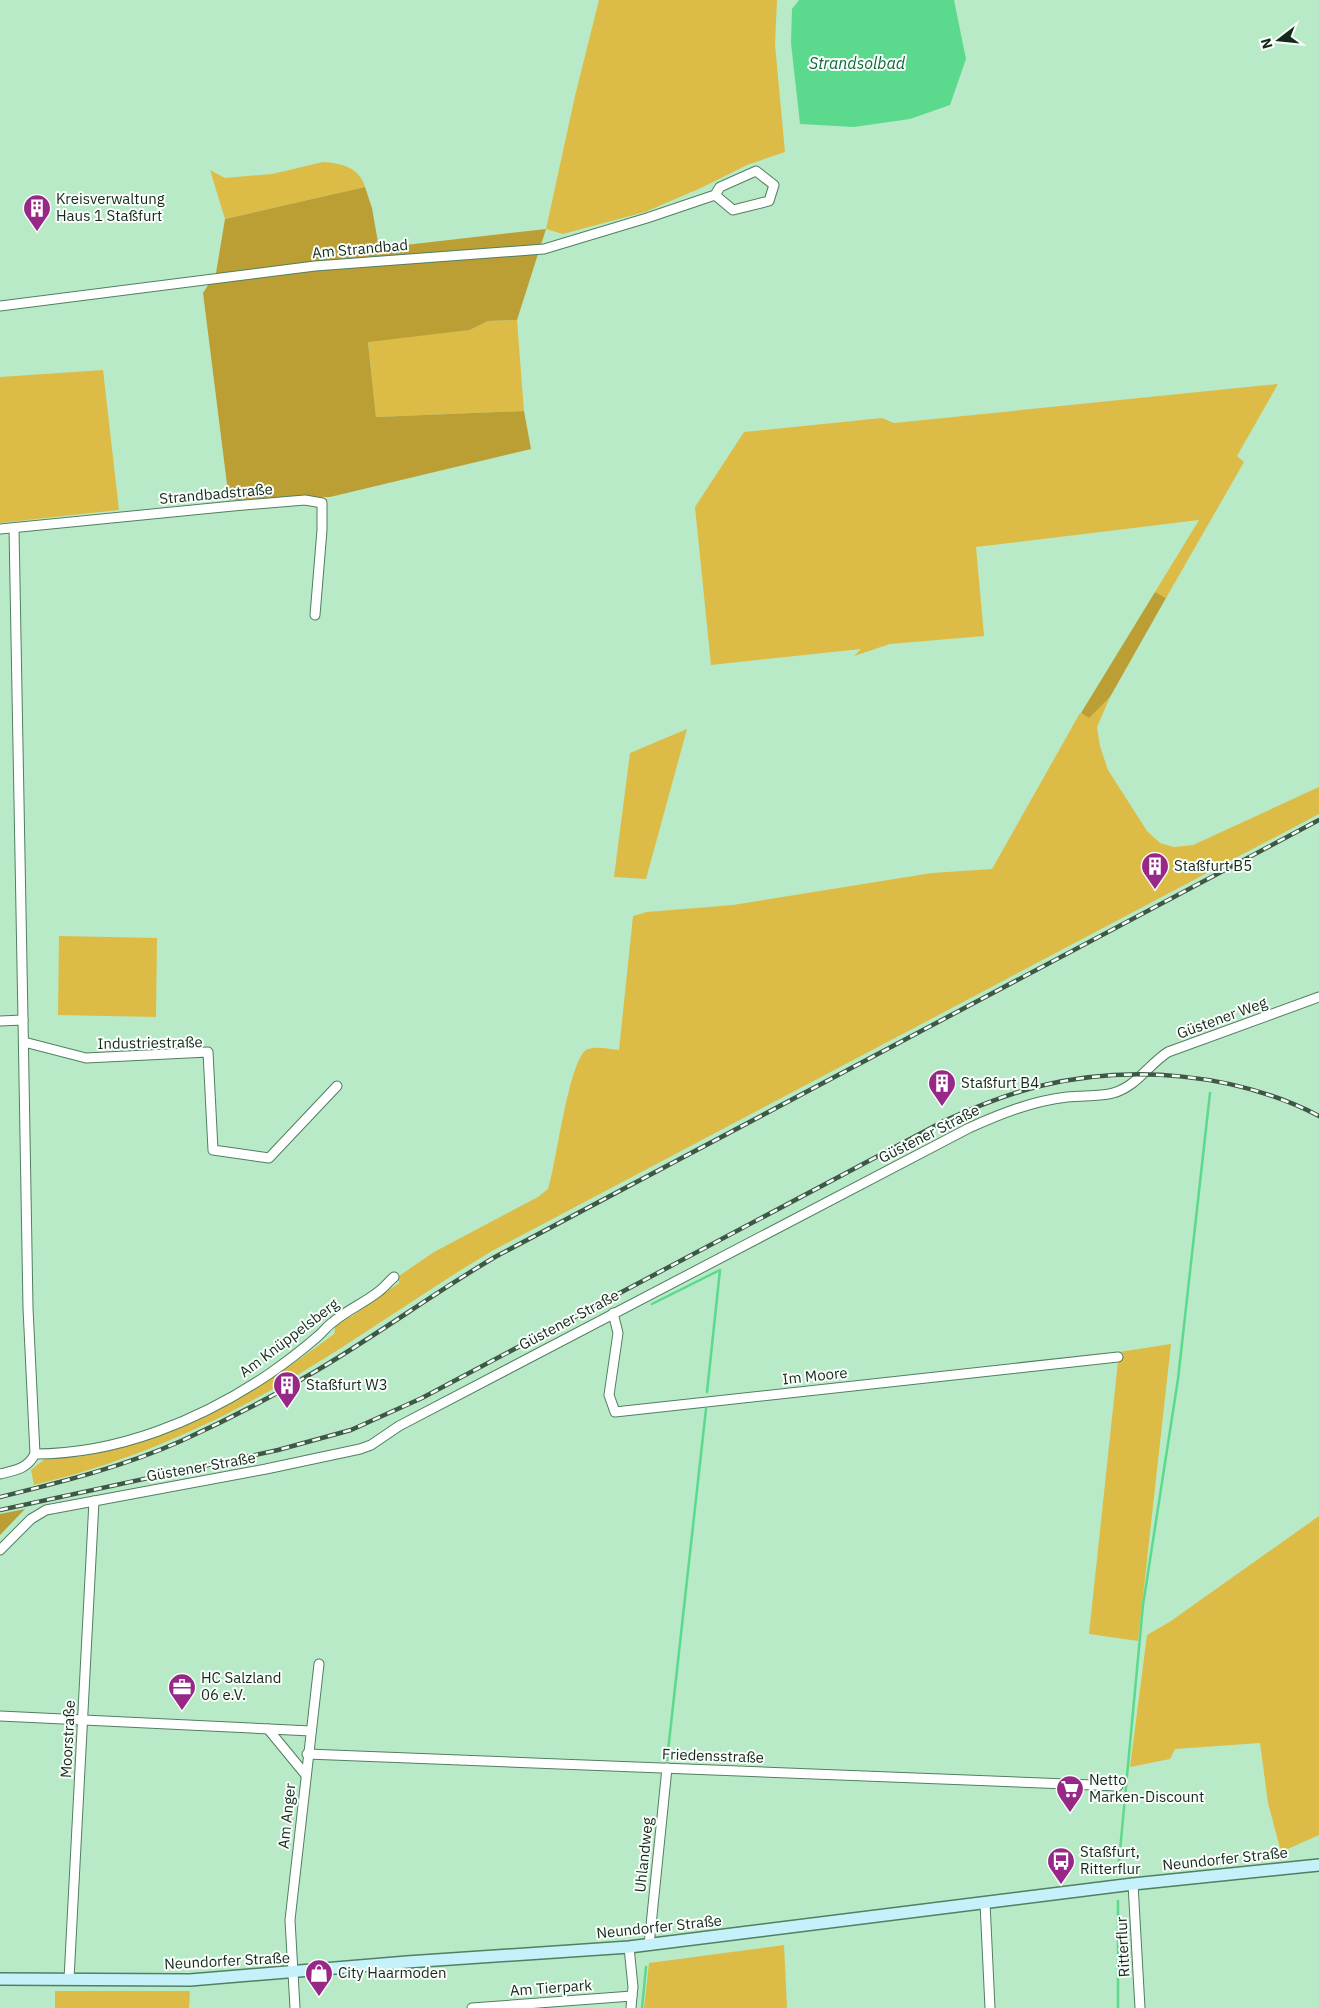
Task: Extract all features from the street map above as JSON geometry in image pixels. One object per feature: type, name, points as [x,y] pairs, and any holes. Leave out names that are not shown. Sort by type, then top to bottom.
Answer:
[{"type":"main road","name":"Neundorfer Straße","points":[[0,1979],[190,1980],[408,1962],[629,1947],[1133,1884],[1319,1865]]},
{"type":"street","name":"Am Strandbad","points":[[0,306],[315,266],[544,248],[648,218],[715,195],[720,187],[756,171],[774,185],[768,201],[732,210],[715,195]]},
{"type":"street","name":"Strandbadstraße","points":[[0,529],[305,500],[322,503],[322,530],[314,615]]},
{"type":"street","points":[[0,1474],[21,1469],[31,1462],[35,1454],[28,1308],[14,528]]},
{"type":"street","name":"Güstener Weg","points":[[1142,1075],[1156,1060],[1168,1052],[1319,997]]},
{"type":"street","points":[[0,1021],[23,1020]]},
{"type":"street","name":"Industriestraße","points":[[24,1042],[86,1058],[208,1052],[213,1150],[269,1158],[337,1086]]},
{"type":"street","name":"Güstener Straße","points":[[0,1550],[31,1519],[46,1510],[266,1469],[371,1445],[398,1426],[977,1124],[1003,1112],[1032,1104],[1066,1097],[1113,1093],[1128,1087],[1142,1075]]},
{"type":"street","name":"Am Knüppelsberg","points":[[35,1454],[61,1454],[93,1450],[129,1441],[178,1423],[223,1402],[269,1374],[317,1337],[334,1321],[379,1292],[394,1277]]},
{"type":"street","name":"Im Moore","points":[[613,1313],[618,1333],[609,1395],[615,1412],[1118,1357]]},
{"type":"street","name":"Moorstraße","points":[[69,1978],[94,1501]]},
{"type":"street","name":"Am Anger","points":[[292,1972],[290,1920],[318,1664]]},
{"type":"street","points":[[0,1716],[311,1731]]},
{"type":"street","points":[[268,1729],[305,1774]]},
{"type":"street","name":"Friedensstraße","points":[[307,1754],[1118,1786]]},
{"type":"street","name":"Uhlandweg","points":[[649,1945],[667,1768]]},
{"type":"street","name":"Ritterflur","points":[[1133,1884],[1140,2008]]},
{"type":"street","points":[[985,1903],[990,2008]]},
{"type":"street","points":[[629,1947],[633,1987],[631,2008]]},
{"type":"street","points":[[292,1972],[295,2008]]},
{"type":"street","name":"Am Tierpark","points":[[472,2008],[632,1996]]},
{"type":"shaded area","points":[[599,0],[777,0],[775,44],[785,152],[747,165],[701,188],[645,212],[563,234],[546,229],[575,96]]},
{"type":"shaded area","points":[[323,162],[343,165],[355,171],[365,187],[225,219],[210,170],[225,178],[272,174]]},
{"type":"shaded area","points":[[365,187],[372,208],[379,248],[546,229],[517,320],[488,321],[470,330],[368,342],[376,417],[524,411],[531,449],[330,497],[229,500],[203,293],[216,273],[225,219]]},
{"type":"shaded area","points":[[517,320],[524,411],[376,417],[368,341],[470,330],[488,321]]},
{"type":"shaded area","points":[[103,370],[119,510],[0,523],[0,377]]},
{"type":"shaded area","points":[[1278,384],[1237,456],[1244,462],[1166,598],[1155,592],[1199,520],[976,547],[984,636],[890,644],[854,656],[861,649],[711,665],[695,507],[744,432],[882,418],[894,423]]},
{"type":"shaded area","points":[[1155,592],[1166,598],[1110,697],[1089,718],[1081,713]]},
{"type":"shaded area","points":[[1110,697],[1097,727],[1100,746],[1108,770],[1147,831],[1160,843],[1174,847],[1193,845],[1319,787],[1319,814],[492,1251],[301,1373],[245,1405],[157,1446],[96,1468],[34,1485],[31,1470],[46,1458],[74,1457],[133,1444],[192,1420],[271,1378],[334,1334],[336,1323],[352,1316],[399,1283],[399,1276],[434,1252],[538,1197],[548,1189],[569,1090],[581,1056],[588,1049],[592,1048],[619,1050],[633,916],[647,912],[733,905],[932,873],[992,869],[1080,713],[1089,717]]},
{"type":"shaded area","points":[[687,729],[646,879],[614,877],[630,753]]},
{"type":"shaded area","points":[[59,936],[157,938],[156,1017],[58,1015]]},
{"type":"shaded area","points":[[1171,1344],[1138,1641],[1089,1634],[1119,1352]]},
{"type":"shaded area","points":[[25,1509],[0,1535],[0,1514]]},
{"type":"shaded area","points":[[1319,1516],[1319,1835],[1281,1852],[1268,1803],[1260,1743],[1175,1749],[1170,1759],[1130,1767],[1147,1635],[1171,1621]]},
{"type":"shaded area","points":[[784,1945],[787,2008],[644,2008],[649,1963]]},
{"type":"shaded area","points":[[55,1991],[190,1991],[189,2008],[55,2008]]},
{"type":"water","name":"Strandsolbad","points":[[799,0],[954,0],[966,59],[950,105],[910,119],[854,127],[800,124],[791,43],[792,9]]},
{"type":"waterway","points":[[1118,1872],[1143,1605],[1178,1379],[1210,1093]]},
{"type":"waterway","points":[[652,1304],[720,1270],[707,1392]]},
{"type":"waterway","points":[[667,1760],[706,1409]]},
{"type":"waterway","points":[[1118,1901],[1118,2008]]},
{"type":"waterway","points":[[642,2008],[646,1967]]},
{"type":"railway","points":[[0,1497],[69,1480],[137,1459],[181,1441],[249,1408],[339,1357],[495,1257],[1319,820]]},
{"type":"railway","points":[[0,1510],[278,1450],[351,1430],[422,1398],[944,1121],[1015,1093],[1075,1079],[1110,1075],[1146,1074],[1218,1082],[1253,1090],[1287,1101],[1319,1116]]},
{"type":"place","name":"Kreisverwaltung Haus 1 Staßfurt","points":[[37,232]]},
{"type":"place","name":"Staßfurt B5","points":[[1155,890]]},
{"type":"place","name":"Staßfurt B4","points":[[942,1107]]},
{"type":"place","name":"Staßfurt W3","points":[[287,1409]]},
{"type":"place","name":"HC Salzland 06 e.V.","points":[[182,1711]]},
{"type":"place","name":"Netto Marken-Discount","points":[[1070,1813]]},
{"type":"place","name":"Staßfurt, Ritterflur","points":[[1061,1885]]},
{"type":"place","name":"City Haarmoden","points":[[319,1997]]}]
